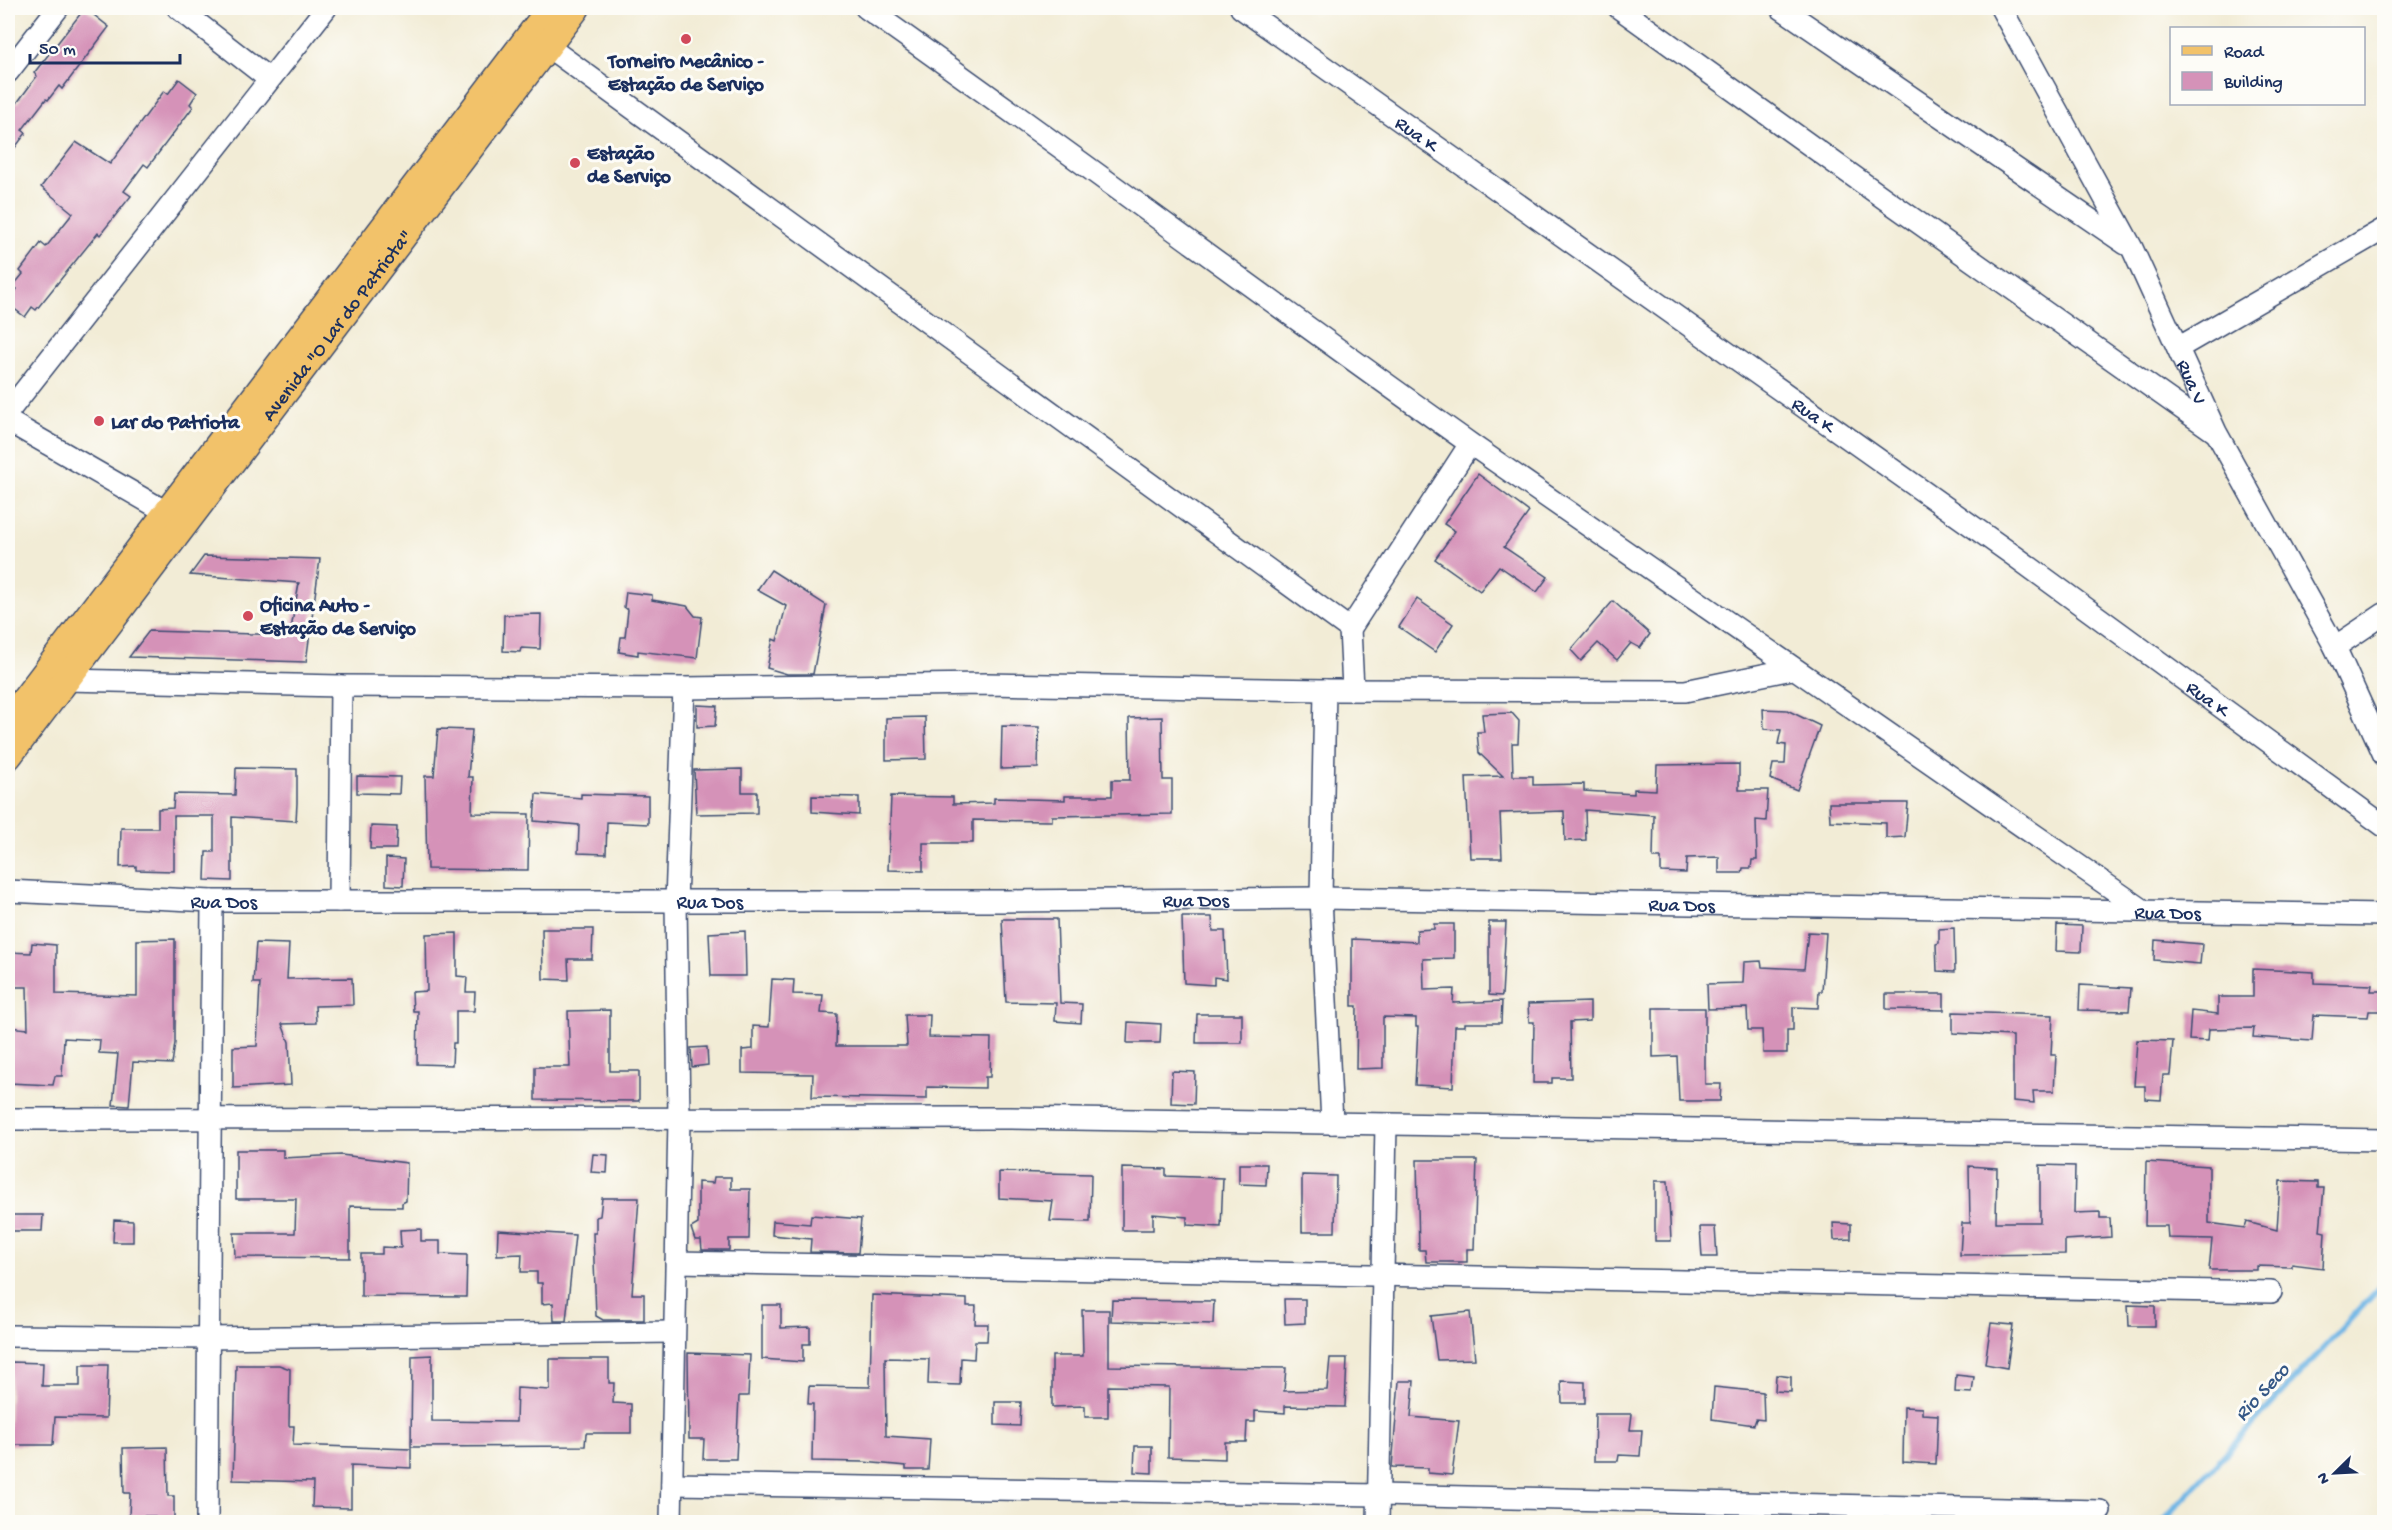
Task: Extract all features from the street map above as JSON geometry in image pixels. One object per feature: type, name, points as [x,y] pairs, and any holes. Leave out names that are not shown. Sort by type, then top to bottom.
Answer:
[{"type":"main road","name":"Avenida \"O Lar do Patriota\"","points":[[8,722],[551,8]]},
{"type":"main road","name":"Avenida \"O Lar do Patriota\"","points":[[8,756],[576,8]]},
{"type":"street","points":[[8,72],[58,8]]},
{"type":"street","points":[[178,8],[269,79]]},
{"type":"street","points":[[8,412],[326,8]]},
{"type":"street","points":[[866,8],[1470,444],[2143,910]]},
{"type":"street","name":"Rua K","points":[[1241,8],[2013,555],[2385,826]]},
{"type":"street","points":[[1619,8],[1885,200],[2216,432]]},
{"type":"street","points":[[1781,8],[2132,248]]},
{"type":"street","name":"Rua V","points":[[2001,8],[2132,248],[2216,432],[2335,647],[2385,755]]},
{"type":"street","points":[[547,46],[1350,629]]},
{"type":"street","points":[[2178,348],[2385,229]]},
{"type":"street","points":[[8,421],[168,513]]},
{"type":"street","points":[[1353,688],[1350,629],[1470,444]]},
{"type":"street","points":[[2335,647],[2382,620]]},
{"type":"street","points":[[65,680],[341,686],[684,688],[988,684],[1325,690],[1353,688],[1685,691],[1792,669]]},
{"type":"street","points":[[339,901],[341,686]]},
{"type":"street","points":[[671,1522],[679,1119],[676,901],[684,688]]},
{"type":"street","points":[[1325,690],[1321,898],[1332,1123]]},
{"type":"street","name":"Rua Dos","points":[[8,891],[212,901],[1321,898],[2385,915]]},
{"type":"street","points":[[207,1522],[212,901]]},
{"type":"street","points":[[8,1119],[1010,1118],[2385,1140]]},
{"type":"street","points":[[1378,1522],[1381,1277],[1386,1124]]},
{"type":"street","points":[[676,1262],[2271,1292]]},
{"type":"street","points":[[8,1336],[208,1338],[673,1332]]},
{"type":"street","points":[[672,1484],[1379,1495],[2100,1511]]},
{"type":"building","points":[[85,8],[109,27],[62,89],[59,86],[48,100],[46,99],[22,130],[26,133],[8,157],[8,111],[14,102],[17,103],[37,76],[34,73]]},
{"type":"building","points":[[179,79],[197,93],[190,104],[193,107],[148,167],[144,164],[124,191],[131,196],[100,235],[98,233],[36,310],[32,307],[25,317],[8,304],[17,289],[13,286],[23,274],[20,271],[41,243],[46,247],[73,213],[41,187],[76,142],[110,164],[164,91],[168,94]]},
{"type":"building","points":[[1478,474],[1529,512],[1504,547],[1548,577],[1537,592],[1499,566],[1480,591],[1435,559],[1455,531],[1444,524]]},
{"type":"building","points":[[204,556],[320,559],[306,662],[129,657],[149,631],[290,635],[299,583],[190,575]]},
{"type":"building","points":[[771,570],[826,605],[813,674],[787,674],[767,668],[773,639],[777,641],[786,606],[757,590]]},
{"type":"building","points":[[626,592],[652,595],[652,600],[687,606],[695,616],[702,617],[697,658],[638,651],[638,655],[619,652],[621,637],[625,637],[628,610],[624,607]]},
{"type":"building","points":[[1417,599],[1453,624],[1435,652],[1399,627]]},
{"type":"building","points":[[1613,601],[1650,634],[1640,648],[1631,643],[1617,660],[1598,643],[1581,661],[1571,650]]},
{"type":"building","points":[[541,614],[540,649],[521,648],[520,652],[503,651],[504,615]]},
{"type":"building","points":[[697,705],[717,706],[715,726],[697,727]]},
{"type":"building","points":[[1763,709],[1787,710],[1820,726],[1797,790],[1770,779],[1773,764],[1785,764],[1786,745],[1778,744],[1781,730],[1764,729]]},
{"type":"building","points":[[1512,713],[1519,721],[1518,743],[1512,743],[1513,776],[1533,776],[1533,785],[1584,784],[1584,791],[1634,794],[1634,789],[1656,790],[1657,765],[1739,764],[1739,790],[1768,790],[1766,821],[1756,820],[1757,860],[1752,860],[1751,868],[1743,868],[1742,873],[1719,873],[1719,857],[1687,858],[1686,873],[1661,872],[1661,858],[1653,858],[1654,815],[1585,810],[1586,840],[1565,841],[1564,811],[1500,813],[1502,858],[1470,858],[1466,777],[1503,776],[1479,753],[1477,732],[1484,732],[1482,714]]},
{"type":"building","points":[[925,717],[926,759],[886,760],[886,718]]},
{"type":"building","points":[[1162,717],[1163,780],[1172,780],[1172,814],[1052,816],[1052,821],[973,820],[973,843],[923,843],[923,871],[888,870],[891,796],[953,797],[953,804],[994,803],[994,798],[1065,800],[1065,796],[1112,796],[1112,780],[1130,780],[1129,718]]},
{"type":"building","points":[[1002,726],[1039,727],[1038,768],[1001,769]]},
{"type":"building","points":[[438,729],[472,730],[468,777],[473,777],[472,813],[529,814],[528,870],[427,869],[425,776],[434,776]]},
{"type":"building","points":[[236,768],[297,769],[297,803],[296,821],[232,817],[232,881],[205,880],[206,852],[214,852],[214,816],[174,816],[174,871],[136,870],[136,866],[120,867],[121,828],[158,828],[158,809],[173,808],[174,794],[235,795]]},
{"type":"building","points":[[742,769],[742,792],[757,792],[757,813],[696,814],[694,770]]},
{"type":"building","points":[[357,776],[400,777],[399,794],[357,793]]},
{"type":"building","points":[[536,794],[581,798],[581,794],[648,796],[648,824],[607,822],[606,854],[578,853],[579,825],[534,821]]},
{"type":"building","points":[[812,796],[859,797],[859,815],[812,812]]},
{"type":"building","points":[[1829,803],[1908,803],[1905,837],[1886,838],[1886,823],[1830,821]]},
{"type":"building","points":[[371,826],[397,827],[396,849],[370,849]]},
{"type":"building","points":[[386,858],[404,859],[403,886],[386,885]]},
{"type":"building","points":[[1182,917],[1212,917],[1213,931],[1225,931],[1227,979],[1214,977],[1214,985],[1184,983]]},
{"type":"building","points":[[1002,919],[1057,919],[1060,1003],[1082,1004],[1081,1023],[1055,1021],[1056,1003],[1006,1002]]},
{"type":"building","points":[[1489,922],[1506,922],[1502,996],[1489,995]]},
{"type":"building","points":[[1434,924],[1454,924],[1454,958],[1423,959],[1424,990],[1454,989],[1453,1003],[1502,1001],[1501,1023],[1465,1023],[1465,1026],[1455,1026],[1453,1087],[1415,1085],[1418,1027],[1416,1027],[1416,1018],[1383,1017],[1383,1068],[1356,1069],[1357,1006],[1352,1006],[1352,939],[1417,942],[1417,930],[1434,929]]},
{"type":"building","points":[[2057,925],[2082,926],[2081,952],[2056,951]]},
{"type":"building","points":[[1954,928],[1955,972],[1937,971],[1936,944],[1939,943],[1939,929]]},
{"type":"building","points":[[542,929],[593,929],[592,959],[568,959],[569,980],[543,979]]},
{"type":"building","points":[[745,931],[746,976],[711,976],[709,933]]},
{"type":"building","points":[[1808,932],[1826,933],[1822,991],[1819,991],[1818,1008],[1793,1007],[1793,1030],[1787,1030],[1787,1053],[1763,1053],[1762,1030],[1748,1030],[1747,1008],[1708,1009],[1707,984],[1743,983],[1744,962],[1761,961],[1762,967],[1804,969]]},
{"type":"building","points":[[457,933],[457,976],[467,977],[466,992],[475,992],[474,1011],[456,1011],[456,1043],[453,1043],[452,1065],[417,1064],[418,1011],[413,1011],[412,992],[427,991],[426,934]]},
{"type":"building","points":[[175,939],[175,1043],[172,1064],[133,1062],[129,1106],[113,1105],[118,1054],[99,1053],[100,1040],[64,1038],[62,1076],[55,1076],[53,1085],[8,1083],[8,1027],[28,1029],[27,987],[8,987],[8,952],[31,953],[32,943],[56,945],[56,994],[137,996],[137,940]]},
{"type":"building","points":[[2155,940],[2202,944],[2200,964],[2154,960]]},
{"type":"building","points":[[256,943],[289,944],[287,979],[352,978],[353,1005],[315,1006],[316,1023],[282,1024],[289,1042],[291,1085],[233,1088],[233,1047],[257,1046],[260,983],[253,983]]},
{"type":"building","points":[[2253,969],[2314,972],[2314,983],[2372,985],[2371,991],[2385,991],[2385,1011],[2369,1011],[2368,1017],[2314,1015],[2312,1041],[2253,1037],[2254,1028],[2209,1029],[2208,1041],[2189,1040],[2191,1011],[2218,1014],[2218,997],[2253,997]]},
{"type":"building","points":[[772,979],[794,980],[793,994],[823,995],[821,1013],[837,1014],[836,1046],[907,1046],[905,1015],[930,1015],[929,1037],[991,1038],[990,1077],[985,1077],[985,1088],[927,1087],[927,1099],[812,1097],[813,1074],[742,1073],[742,1050],[753,1049],[753,1026],[769,1027]]},
{"type":"building","points":[[2080,985],[2131,988],[2129,1011],[2079,1010]]},
{"type":"building","points":[[1886,994],[1944,994],[1944,1010],[1886,1009]]},
{"type":"building","points":[[1590,1002],[1590,1021],[1570,1022],[1571,1078],[1552,1078],[1552,1083],[1533,1083],[1534,1022],[1529,1022],[1528,1004]]},
{"type":"building","points":[[1653,1008],[1705,1008],[1705,1084],[1721,1084],[1720,1101],[1679,1101],[1677,1056],[1653,1057]]},
{"type":"building","points":[[610,1010],[610,1071],[639,1071],[639,1101],[535,1100],[535,1067],[570,1067],[568,1011]]},
{"type":"building","points":[[1953,1012],[2053,1015],[2051,1055],[2056,1055],[2054,1091],[2033,1091],[2034,1103],[2013,1101],[2013,1036],[1953,1033]]},
{"type":"building","points":[[1197,1014],[1242,1014],[1242,1043],[1196,1043]]},
{"type":"building","points":[[1128,1022],[1161,1024],[1160,1043],[1127,1043]]},
{"type":"building","points":[[2137,1040],[2173,1041],[2170,1075],[2163,1075],[2161,1100],[2145,1099],[2145,1086],[2134,1086]]},
{"type":"building","points":[[707,1047],[708,1065],[692,1067],[691,1048]]},
{"type":"building","points":[[1172,1071],[1195,1072],[1194,1104],[1171,1103]]},
{"type":"building","points":[[236,1150],[283,1150],[283,1158],[341,1155],[407,1163],[406,1201],[402,1203],[402,1207],[350,1206],[350,1258],[235,1257],[234,1233],[295,1233],[296,1199],[236,1199]]},
{"type":"building","points":[[593,1154],[608,1155],[607,1173],[591,1172]]},
{"type":"building","points":[[1417,1160],[1477,1160],[1474,1249],[1467,1249],[1467,1262],[1426,1262],[1425,1250],[1419,1250]]},
{"type":"building","points":[[2146,1162],[2209,1166],[2209,1223],[2245,1228],[2247,1222],[2277,1230],[2280,1181],[2318,1182],[2318,1188],[2324,1188],[2320,1231],[2325,1232],[2323,1268],[2292,1264],[2292,1267],[2257,1266],[2257,1270],[2209,1270],[2212,1239],[2168,1238],[2167,1226],[2145,1226]]},
{"type":"building","points":[[1239,1164],[1267,1164],[1266,1185],[1239,1184]]},
{"type":"building","points":[[2040,1165],[2075,1166],[2074,1213],[2100,1212],[2100,1218],[2110,1218],[2111,1237],[2065,1240],[2065,1254],[1960,1255],[1962,1223],[1970,1223],[1969,1166],[1997,1168],[1996,1222],[2040,1222]]},
{"type":"building","points":[[1122,1168],[1166,1169],[1166,1176],[1223,1178],[1221,1227],[1187,1225],[1187,1217],[1153,1214],[1153,1230],[1122,1230]]},
{"type":"building","points":[[999,1172],[1091,1174],[1090,1222],[1050,1221],[1053,1201],[999,1198]]},
{"type":"building","points":[[1302,1175],[1336,1176],[1335,1232],[1302,1232]]},
{"type":"building","points":[[714,1177],[731,1177],[731,1189],[750,1189],[749,1239],[729,1239],[729,1250],[702,1250],[701,1240],[695,1240],[691,1228],[698,1224],[698,1182],[713,1183]]},
{"type":"building","points":[[1655,1181],[1668,1181],[1671,1241],[1655,1241]]},
{"type":"building","points":[[602,1198],[639,1198],[632,1294],[644,1294],[644,1320],[603,1320],[596,1316],[593,1233],[596,1233],[596,1217],[600,1216]]},
{"type":"building","points":[[8,1215],[43,1215],[42,1231],[8,1231]]},
{"type":"building","points":[[811,1215],[861,1219],[858,1253],[810,1252],[811,1239],[772,1235],[773,1221],[810,1224]]},
{"type":"building","points":[[114,1220],[133,1221],[133,1242],[113,1242]]},
{"type":"building","points":[[1833,1223],[1851,1224],[1851,1239],[1834,1240]]},
{"type":"building","points":[[1700,1227],[1715,1227],[1717,1257],[1702,1257]]},
{"type":"building","points":[[421,1229],[421,1241],[440,1241],[440,1254],[467,1255],[466,1297],[361,1296],[361,1254],[382,1254],[382,1247],[401,1248],[400,1230]]},
{"type":"building","points":[[498,1230],[575,1235],[566,1321],[554,1321],[553,1303],[542,1304],[542,1283],[537,1283],[537,1272],[521,1272],[522,1254],[497,1255]]},
{"type":"building","points":[[872,1295],[967,1299],[967,1306],[976,1306],[975,1324],[988,1324],[987,1341],[975,1341],[974,1359],[961,1358],[960,1385],[928,1384],[929,1359],[885,1358],[886,1436],[930,1439],[928,1470],[906,1470],[906,1466],[863,1462],[812,1461],[813,1404],[808,1404],[809,1386],[870,1387]]},
{"type":"building","points":[[1284,1299],[1305,1299],[1305,1323],[1285,1324]]},
{"type":"building","points":[[1112,1300],[1214,1301],[1213,1324],[1111,1321]]},
{"type":"building","points":[[762,1305],[781,1305],[781,1328],[810,1327],[810,1344],[803,1344],[803,1362],[762,1359]]},
{"type":"building","points":[[2128,1305],[2155,1306],[2155,1326],[2129,1326]]},
{"type":"building","points":[[1082,1310],[1109,1310],[1109,1366],[1286,1368],[1284,1391],[1327,1390],[1330,1358],[1347,1358],[1345,1407],[1285,1406],[1285,1413],[1255,1411],[1255,1422],[1247,1422],[1246,1442],[1225,1442],[1225,1459],[1168,1457],[1169,1387],[1108,1386],[1108,1417],[1085,1417],[1085,1406],[1052,1407],[1052,1356],[1083,1356]]},
{"type":"building","points":[[1470,1312],[1475,1359],[1437,1360],[1431,1316]]},
{"type":"building","points":[[1991,1323],[2013,1325],[2007,1368],[1985,1364]]},
{"type":"building","points":[[688,1353],[750,1355],[748,1396],[739,1396],[736,1459],[703,1459],[704,1439],[689,1439]]},
{"type":"building","points":[[432,1355],[432,1421],[516,1422],[517,1388],[550,1390],[550,1359],[609,1359],[609,1383],[614,1383],[613,1403],[631,1404],[631,1433],[586,1433],[585,1446],[411,1447],[412,1356]]},
{"type":"building","points":[[11,1362],[43,1363],[42,1386],[80,1386],[80,1365],[108,1365],[106,1418],[55,1417],[53,1445],[8,1445]]},
{"type":"building","points":[[236,1365],[279,1365],[290,1369],[289,1426],[294,1426],[293,1445],[411,1449],[411,1468],[351,1465],[351,1508],[312,1507],[313,1482],[233,1480]]},
{"type":"building","points":[[1776,1375],[1791,1377],[1791,1392],[1775,1391]]},
{"type":"building","points":[[1956,1375],[1974,1377],[1972,1393],[1955,1392]]},
{"type":"building","points":[[1399,1381],[1414,1381],[1411,1417],[1459,1421],[1452,1475],[1428,1473],[1428,1468],[1392,1467]]},
{"type":"building","points":[[1561,1381],[1585,1382],[1585,1403],[1562,1403]]},
{"type":"building","points":[[1714,1387],[1763,1392],[1764,1420],[1756,1419],[1754,1425],[1712,1419]]},
{"type":"building","points":[[995,1402],[1021,1402],[1020,1426],[995,1425]]},
{"type":"building","points":[[1904,1407],[1922,1408],[1922,1414],[1938,1415],[1936,1464],[1903,1462]]},
{"type":"building","points":[[1595,1414],[1632,1414],[1630,1430],[1642,1430],[1640,1456],[1619,1455],[1618,1461],[1594,1461]]},
{"type":"building","points":[[1135,1446],[1152,1446],[1152,1473],[1134,1472]]},
{"type":"building","points":[[167,1447],[168,1496],[174,1496],[174,1522],[155,1522],[155,1516],[129,1516],[130,1493],[124,1493],[123,1448]]},
{"type":"waterway","name":"Rio Seco","points":[[2162,1522],[2384,1283]]},
{"type":"place","name":"Torneiro Mecânico - Estação de Serviço","points":[[686,39]]},
{"type":"place","name":"Estação de Serviço","points":[[575,163]]},
{"type":"place","name":"Lar do Patriota","points":[[99,421]]},
{"type":"place","name":"Oficina Auto - Estação de Serviço","points":[[248,616]]}]
